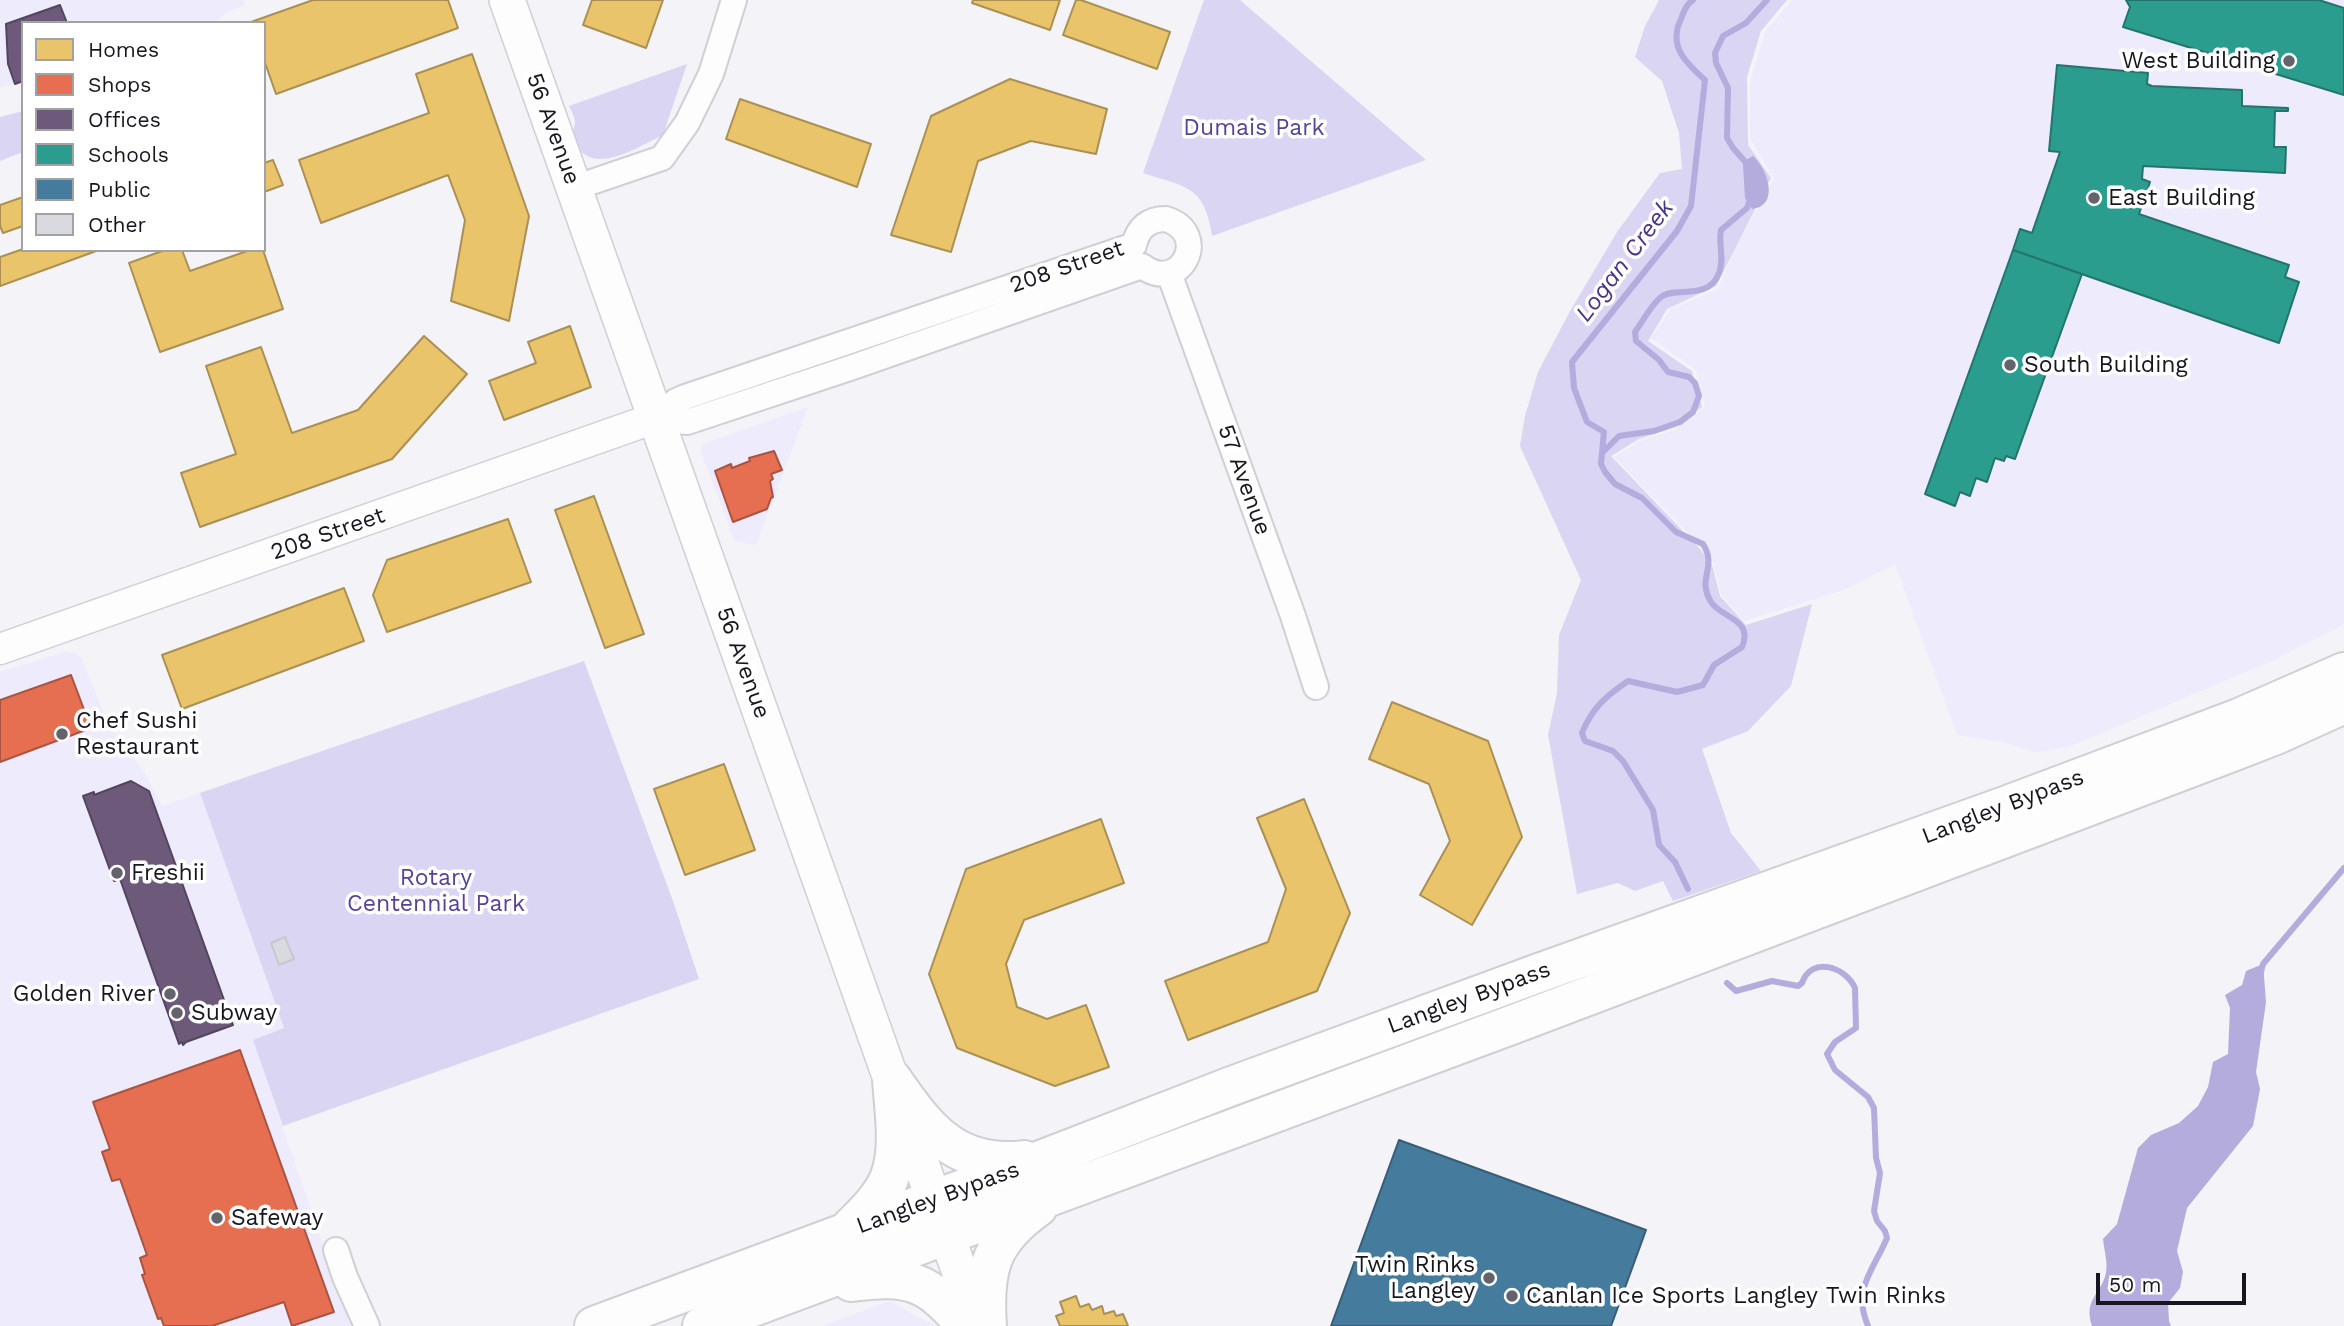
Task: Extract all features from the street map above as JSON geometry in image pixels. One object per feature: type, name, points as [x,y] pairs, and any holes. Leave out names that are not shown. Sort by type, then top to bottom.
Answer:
[{"type":"main road","name":"56 Avenue","points":[[507,0],[979,1326]]},
{"type":"main road","name":"Langley Bypass","points":[[594,1326],[1229,1087],[1982,815],[2239,718],[2344,672]]},
{"type":"main road","name":"Langley Bypass","points":[[702,1326],[1514,1024],[2276,735],[2344,704]]},
{"type":"main road","points":[[892,1079],[919,1119],[934,1134],[960,1150],[984,1160],[1005,1163],[1046,1158]]},
{"type":"main road","points":[[846,1231],[870,1208],[889,1181],[894,1163],[892,1079]]},
{"type":"main road","points":[[987,1326],[985,1296],[988,1270],[996,1250],[1010,1231],[1029,1213],[1057,1194]]},
{"type":"main road","points":[[808,1287],[892,1278],[917,1282],[948,1305],[966,1326]]},
{"type":"street","points":[[574,188],[662,158],[687,123],[711,74],[734,0]]},
{"type":"street","name":"208 Street","points":[[0,649],[655,418],[685,397],[1134,245],[1138,232],[1153,220],[1166,219],[1173,222],[1180,226],[1188,239],[1189,248],[1184,262],[1170,273],[1154,273],[1142,266],[863,364],[687,422],[655,418]]},
{"type":"street","name":"57 Avenue","points":[[1170,273],[1316,687]]},
{"type":"street","points":[[336,1250],[367,1326]]},
{"type":"shaded area","points":[[0,0],[244,0],[245,5],[214,21],[21,21],[21,83],[0,88]]},
{"type":"shaded area","points":[[1792,0],[2344,0],[2344,624],[2274,660],[2069,747],[2035,752],[2003,742],[1957,735],[1895,564],[1844,590],[1744,621],[1721,594],[1712,558],[1614,457],[1642,440],[1675,430],[1705,407],[1696,370],[1651,338],[1671,309],[1718,289],[1734,250],[1774,179],[1750,138],[1750,82],[1765,32]]},
{"type":"shaded area","points":[[1753,156],[1767,178],[1769,194],[1761,206],[1752,209],[1745,198],[1743,165],[1744,161]]},
{"type":"shaded area","points":[[808,407],[756,545],[735,541],[700,450],[703,444]]},
{"type":"shaded area","points":[[67,651],[81,658],[108,723],[146,775],[162,806],[200,793],[284,1029],[253,1040],[329,1263],[349,1306],[353,1326],[0,1326],[0,672]]},
{"type":"shaded area","points":[[2263,964],[2266,1002],[2256,1072],[2260,1089],[2253,1126],[2187,1208],[2177,1251],[2183,1272],[2180,1288],[2168,1303],[2171,1326],[2092,1326],[2091,1303],[2106,1273],[2103,1239],[2117,1224],[2138,1148],[2151,1135],[2179,1123],[2198,1106],[2208,1087],[2213,1062],[2228,1054],[2230,1008],[2225,995],[2242,985],[2246,971]]},
{"type":"shaded area","points":[[889,1301],[936,1326],[822,1326]]},
{"type":"green space","name":"Dumais Park","points":[[1204,0],[1240,0],[1426,160],[1212,236],[1209,219],[1198,197],[1181,186],[1143,173]]},
{"type":"green space","points":[[1659,0],[1787,0],[1761,31],[1747,77],[1748,145],[1771,178],[1716,286],[1667,309],[1648,341],[1692,371],[1702,407],[1675,427],[1639,439],[1611,456],[1701,550],[1712,565],[1720,596],[1746,625],[1812,604],[1791,686],[1748,731],[1702,749],[1731,833],[1761,871],[1673,901],[1663,881],[1635,891],[1618,883],[1577,894],[1548,735],[1557,693],[1559,635],[1581,580],[1520,446],[1525,416],[1538,372],[1569,313],[1617,232],[1660,173],[1682,169],[1679,133],[1662,81],[1635,57],[1645,26]]},
{"type":"green space","points":[[687,64],[663,135],[630,152],[604,159],[583,153],[575,143],[575,120],[569,106]]},
{"type":"green space","points":[[21,112],[21,153],[0,161],[0,117]]},
{"type":"green space","name":"Rotary Centennial Park","points":[[584,661],[699,979],[283,1126],[253,1040],[284,1028],[200,793]]},
{"type":"building: Homes","points":[[313,0],[448,0],[458,28],[276,94],[266,66],[266,21],[254,21]]},
{"type":"building: Homes","points":[[592,0],[663,0],[646,48],[583,25]]},
{"type":"building: Homes","points":[[973,0],[1060,0],[1050,30],[972,3]]},
{"type":"building: Homes","points":[[1076,0],[1170,32],[1157,69],[1063,35]]},
{"type":"building: Homes","points":[[472,54],[529,216],[509,321],[451,301],[465,220],[448,175],[321,223],[299,160],[429,113],[416,74]]},
{"type":"building: Homes","points":[[1010,79],[1107,109],[1096,154],[1031,141],[978,161],[951,252],[891,235],[931,116]]},
{"type":"building: Homes","points":[[740,99],[871,144],[857,187],[726,139]]},
{"type":"building: Homes","points":[[273,160],[283,185],[266,191],[266,162]]},
{"type":"building: Homes","points":[[21,198],[21,227],[3,233],[0,226],[0,205]]},
{"type":"building: Homes","points":[[21,250],[21,252],[94,252],[0,286],[0,257]]},
{"type":"building: Homes","points":[[159,252],[183,252],[190,271],[244,252],[264,252],[283,309],[160,352],[129,263]]},
{"type":"building: Homes","points":[[570,326],[591,387],[504,420],[489,381],[536,363],[528,342]]},
{"type":"building: Homes","points":[[424,336],[467,374],[392,459],[200,527],[181,473],[236,454],[206,366],[261,347],[292,433],[358,410]]},
{"type":"building: Homes","points":[[594,496],[644,634],[605,648],[555,510]]},
{"type":"building: Homes","points":[[508,519],[531,582],[387,632],[373,595],[387,560]]},
{"type":"building: Homes","points":[[344,588],[364,641],[182,709],[162,655]]},
{"type":"building: Homes","points":[[1392,702],[1488,741],[1522,837],[1472,925],[1420,895],[1450,841],[1429,784],[1369,759]]},
{"type":"building: Homes","points":[[724,764],[755,850],[685,875],[654,789]]},
{"type":"building: Homes","points":[[1304,799],[1350,913],[1317,991],[1188,1040],[1165,981],[1268,942],[1286,889],[1257,818]]},
{"type":"building: Homes","points":[[1101,819],[1124,883],[1024,920],[1006,964],[1017,1007],[1047,1019],[1086,1005],[1109,1067],[1055,1086],[957,1048],[929,974],[966,869]]},
{"type":"building: Homes","points":[[1076,1296],[1080,1307],[1089,1304],[1092,1310],[1102,1306],[1104,1314],[1114,1311],[1116,1316],[1123,1314],[1128,1326],[1060,1326],[1056,1316],[1064,1313],[1060,1302]]},
{"type":"building: Shops","points":[[774,451],[782,470],[771,474],[773,497],[767,509],[733,522],[715,471],[731,464],[732,468],[750,461],[749,458]]},
{"type":"building: Shops","points":[[71,675],[91,728],[0,762],[0,700]]},
{"type":"building: Shops","name":"Safeway","points":[[240,1050],[334,1312],[292,1326],[284,1302],[212,1326],[164,1326],[161,1318],[158,1319],[142,1275],[145,1274],[140,1258],[147,1255],[120,1179],[112,1181],[102,1152],[110,1149],[93,1102]]},
{"type":"building: Offices","points":[[60,5],[66,21],[21,21],[21,82],[15,84],[8,64],[6,24]]},
{"type":"building: Offices","points":[[131,781],[149,791],[233,1025],[183,1045],[182,1042],[179,1044],[120,879],[114,881],[83,796],[94,792],[94,795]]},
{"type":"building: Schools","name":"West Building","points":[[2126,0],[2319,0],[2344,8],[2344,95],[2123,27],[2130,7]]},
{"type":"building: Schools","name":"East Building","points":[[2057,65],[2148,73],[2147,84],[2152,86],[2242,90],[2242,106],[2288,108],[2288,111],[2275,111],[2274,147],[2286,147],[2285,173],[2143,166],[2142,179],[2150,182],[2139,214],[2289,265],[2285,277],[2299,282],[2279,343],[2013,250],[2020,229],[2032,233],[2060,152],[2049,151]]},
{"type":"building: Schools","name":"South Building","points":[[2013,250],[2082,274],[2015,459],[2006,456],[2004,461],[1995,458],[1987,482],[1976,478],[1970,496],[1960,492],[1955,506],[1925,494]]},
{"type":"building: Public","name":"Twin Rinks Langley","points":[[1399,1140],[1646,1230],[1611,1326],[1331,1326]]},
{"type":"building: Other","points":[[285,937],[294,959],[279,965],[271,943]]},
{"type":"waterway","name":"Logan Creek","points":[[1602,453],[1604,432],[1587,422],[1574,388],[1572,362],[1677,231],[1691,206],[1705,80],[1685,60],[1676,37],[1684,11],[1693,0]]},
{"type":"waterway","points":[[1749,166],[1727,138],[1728,88],[1716,63],[1715,53],[1723,36],[1746,23],[1767,0]]},
{"type":"waterway","points":[[1688,889],[1675,862],[1659,845],[1653,810],[1623,761],[1613,751],[1585,741],[1582,733],[1600,703],[1628,681],[1677,692],[1703,685],[1714,665],[1742,647],[1744,630],[1711,602],[1706,586],[1707,552],[1703,544],[1676,532],[1642,498],[1615,484],[1601,464],[1602,453],[1619,436],[1654,431],[1680,422],[1693,412],[1699,396],[1695,383],[1689,377],[1668,372],[1659,360],[1636,341],[1635,332],[1661,297],[1700,290],[1714,282],[1721,262],[1721,230],[1747,208],[1750,200]]},
{"type":"waterway","points":[[2261,972],[2263,964],[2344,868]]},
{"type":"waterway","name":"Logan Creek","points":[[1727,983],[1736,991],[1772,981],[1798,986],[1813,969],[1828,967],[1844,974],[1855,988],[1856,1028],[1835,1042],[1827,1054],[1835,1070],[1868,1097],[1874,1108],[1876,1158],[1880,1173],[1874,1211],[1887,1238],[1863,1291],[1862,1301],[1868,1326]]},
{"type":"place","name":"West Building","points":[[2289,61]]},
{"type":"place","name":"East Building","points":[[2094,198]]},
{"type":"place","name":"South Building","points":[[2010,365]]},
{"type":"place","name":"Chef Sushi Restaurant","points":[[62,734]]},
{"type":"place","name":"Freshii","points":[[117,873]]},
{"type":"place","name":"Golden River","points":[[170,994]]},
{"type":"place","name":"Subway","points":[[177,1013]]},
{"type":"place","name":"Safeway","points":[[217,1218]]},
{"type":"place","name":"Twin Rinks Langley","points":[[1489,1278]]},
{"type":"place","name":"Canlan Ice Sports Langley Twin Rinks","points":[[1512,1296]]}]
